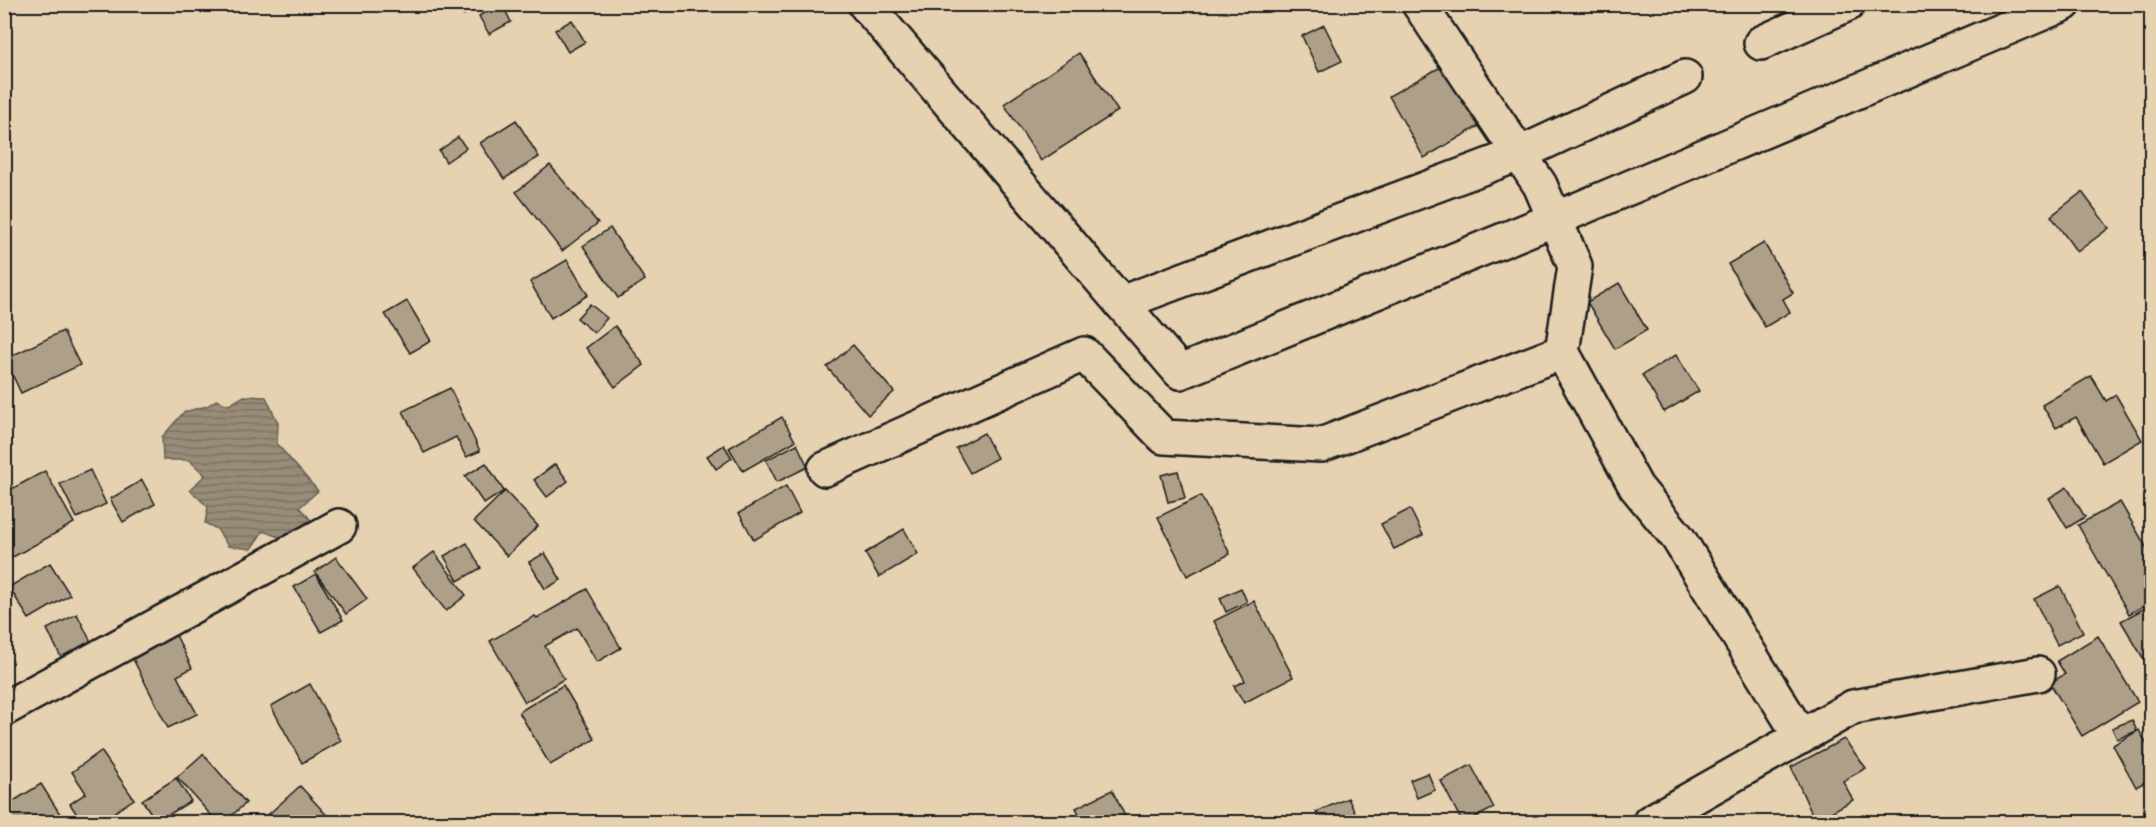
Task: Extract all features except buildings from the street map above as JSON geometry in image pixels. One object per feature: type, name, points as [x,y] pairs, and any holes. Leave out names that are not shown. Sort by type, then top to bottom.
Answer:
[{"type":"street","points":[[865,4],[1180,372],[1555,219],[2064,4]]},
{"type":"street","points":[[1419,4],[1540,185],[1575,266],[1562,352],[1636,487],[1678,538],[1801,736]]},
{"type":"street","points":[[1761,43],[1848,4]]},
{"type":"street","points":[[1121,303],[1519,154],[1685,78]]},
{"type":"street","points":[[825,469],[1084,354],[1164,437],[1321,445],[1562,352]]},
{"type":"street","points":[[4,709],[339,526]]},
{"type":"street","points":[[1650,822],[1853,707],[2038,674]]},
{"type":"shaded area","points":[[244,396],[266,397],[278,423],[277,444],[318,491],[300,507],[313,523],[291,542],[263,531],[251,549],[228,546],[217,529],[205,523],[208,507],[190,490],[205,475],[189,460],[163,460],[162,437],[184,412],[207,406],[216,400],[229,405]]}]
